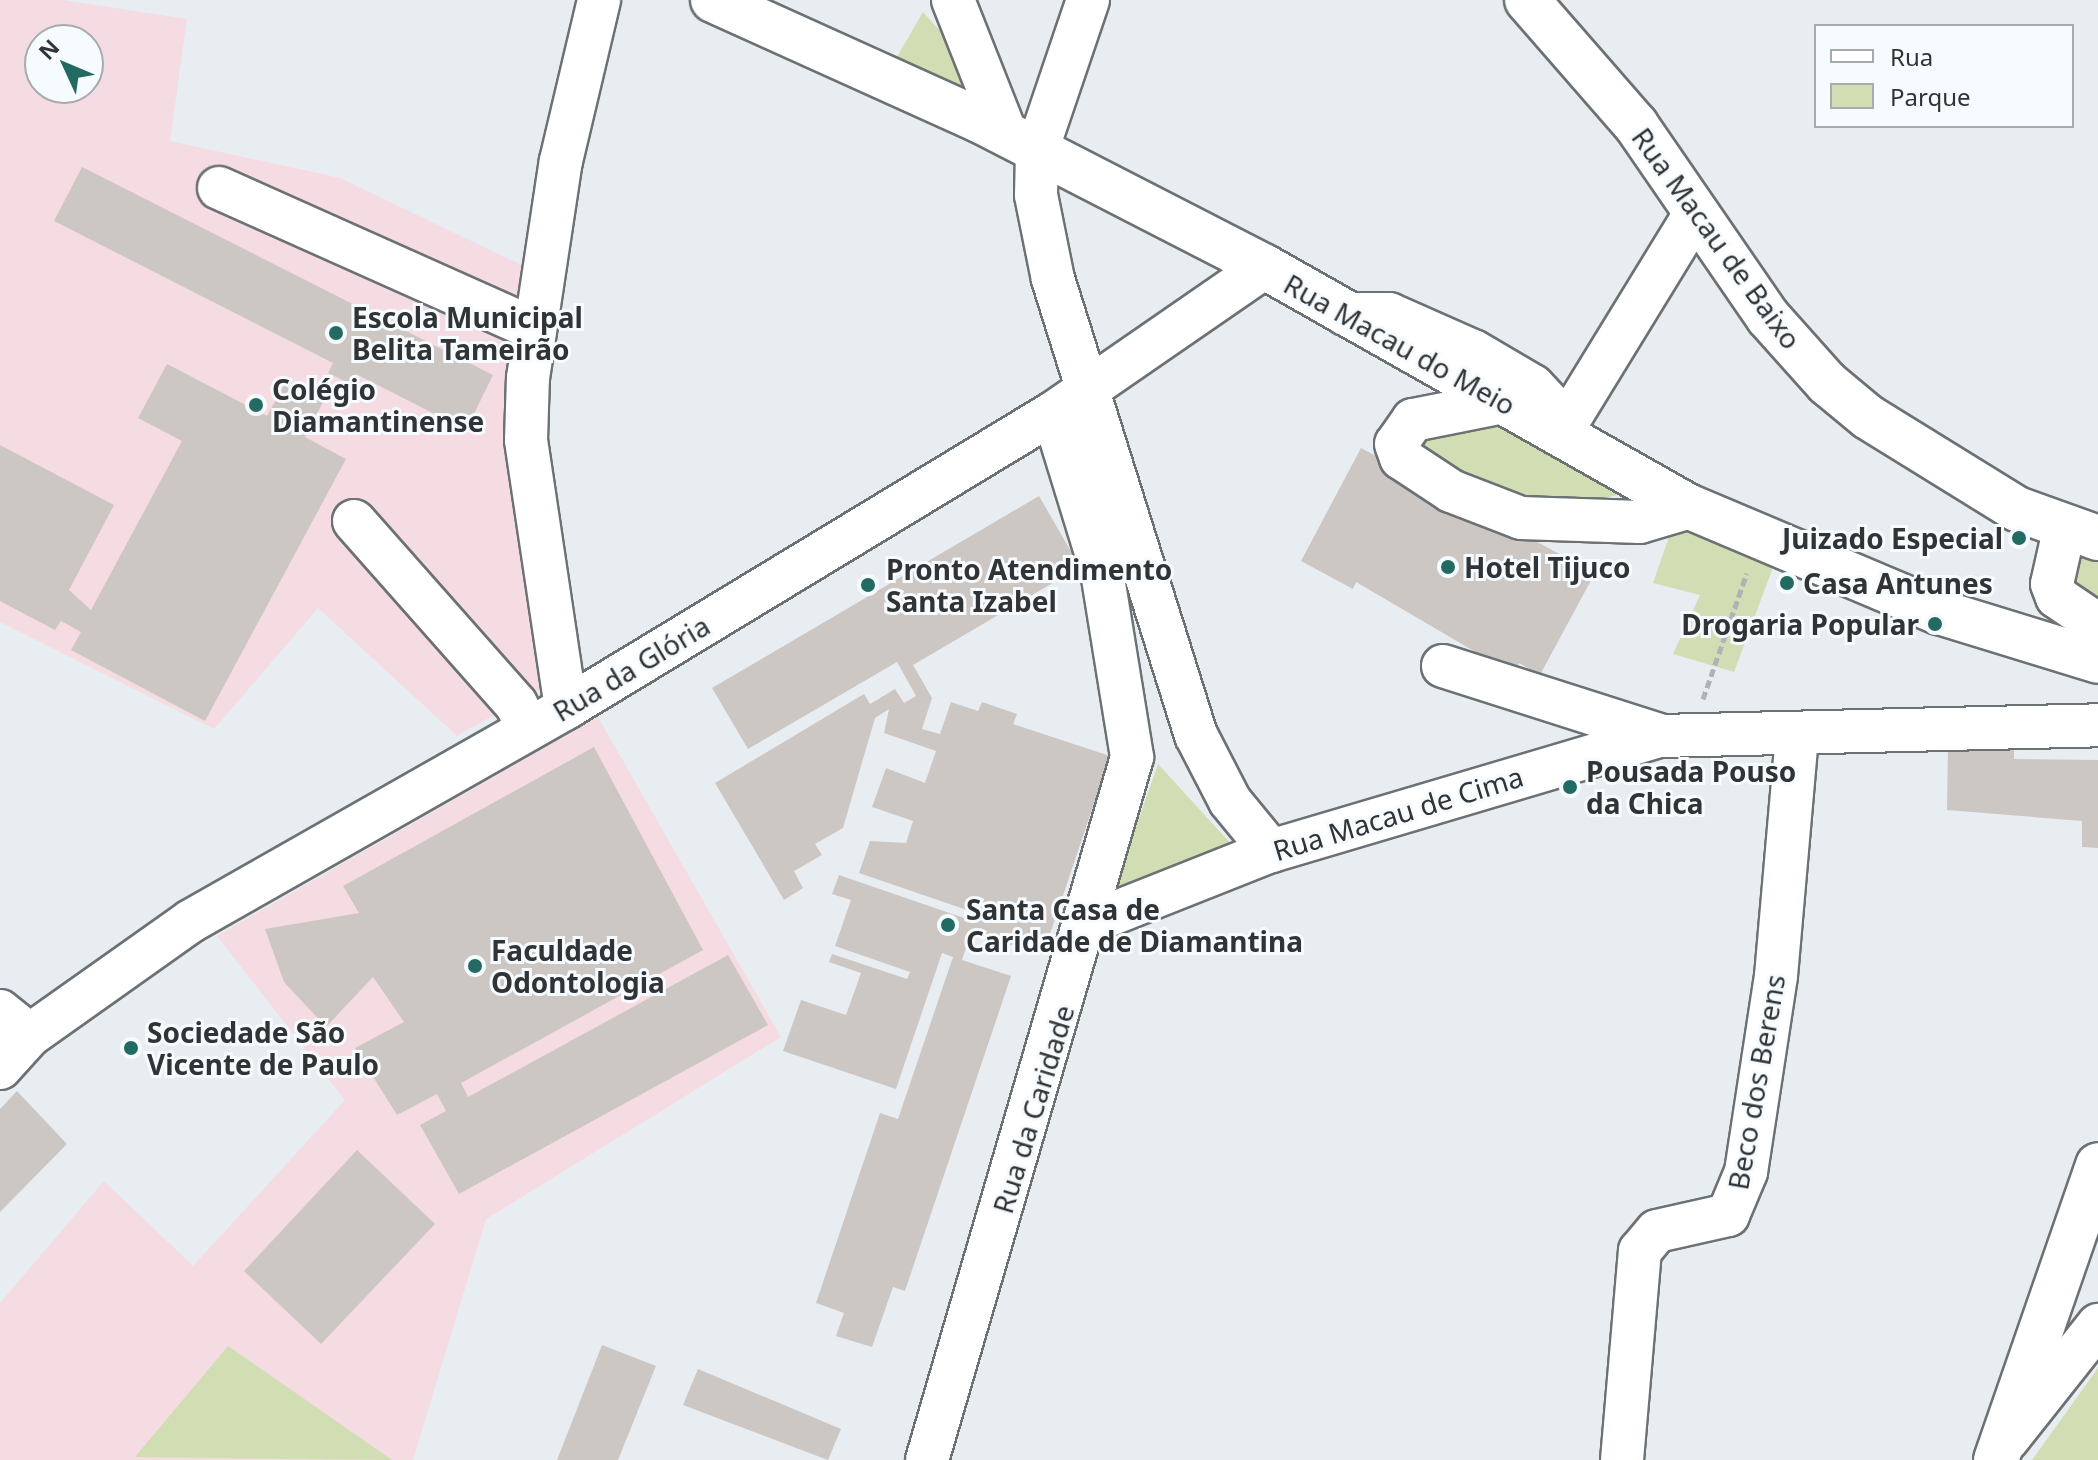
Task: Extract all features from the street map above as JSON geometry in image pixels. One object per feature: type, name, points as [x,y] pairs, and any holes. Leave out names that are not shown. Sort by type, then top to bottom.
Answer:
[{"type":"main road","name":"Rua Macau do Meio","points":[[713,0],[1022,142],[1265,267],[1690,507],[1939,612],[2098,661]]},
{"type":"main road","name":"Rua Macau de Baixo","points":[[1527,0],[1636,125],[1768,317],[1827,383],[1868,417],[2017,509],[2082,532]]},
{"type":"main road","points":[[1998,1454],[2098,1165]]},
{"type":"street","points":[[566,708],[526,440],[534,329],[561,161],[599,0]]},
{"type":"street","points":[[953,0],[1022,142],[1053,279],[1196,735],[1230,801],[1271,851]]},
{"type":"street","points":[[1022,142],[1088,0]]},
{"type":"street","points":[[219,188],[534,329]]},
{"type":"street","points":[[1555,431],[1696,212]]},
{"type":"street","name":"Rua da Glória","points":[[0,1068],[15,1023],[566,708],[1053,413],[1265,267]]},
{"type":"street","points":[[1345,314],[1389,314],[1473,351],[1533,386],[1551,405],[1555,431]]},
{"type":"street","points":[[1504,402],[1413,420],[1396,444],[1401,458],[1451,491],[1521,518],[1640,522],[1690,507]]},
{"type":"street","points":[[1053,413],[1102,572],[1132,757],[1196,735]]},
{"type":"street","points":[[354,521],[516,704],[529,729]]},
{"type":"street","points":[[2082,532],[2052,584],[2057,597],[2098,625]]},
{"type":"street","points":[[1443,666],[1676,735]]},
{"type":"street","name":"Rua Macau de Cima","points":[[1089,923],[1271,851],[1676,735],[1797,735],[2098,725]]},
{"type":"street","name":"Beco dos Berens","points":[[1622,1460],[1640,1251],[1657,1231],[1728,1215],[1746,1172],[1776,976],[1797,735]]},
{"type":"street","name":"Rua da Caridade","points":[[927,1460],[1089,923],[1132,757]]},
{"type":"street","points":[[1998,1454],[2098,1325]]},
{"type":"path","points":[[1676,735],[1759,538]]},
{"type":"shaded area","name":"Colégio Diamantinense","points":[[0,0],[63,0],[187,19],[170,141],[340,178],[536,272],[551,683],[457,736],[318,608],[214,729],[0,622]]},
{"type":"shaded area","points":[[598,717],[781,1037],[486,1219],[413,1460],[0,1460],[0,1303],[104,1181],[193,1266],[345,1100],[217,936]]},
{"type":"green space","points":[[923,12],[961,54],[983,110],[893,64]]},
{"type":"green space","points":[[1498,418],[1631,492],[1569,506],[1429,468],[1419,449],[1422,437]]},
{"type":"green space","points":[[1672,528],[1775,562],[1734,672],[1673,654],[1700,595],[1653,583]]},
{"type":"green space","points":[[2077,545],[2098,554],[2098,603],[2068,586]]},
{"type":"green space","points":[[1158,764],[1232,845],[1113,892]]},
{"type":"green space","points":[[228,1346],[392,1460],[135,1457]]},
{"type":"green space","points":[[2098,1368],[2098,1460],[2032,1460]]},
{"type":"building","points":[[82,167],[493,375],[466,430],[356,374],[351,384],[328,373],[333,363],[54,221]]},
{"type":"building","points":[[167,364],[267,416],[287,380],[324,400],[305,437],[346,459],[205,721],[71,650],[81,632],[61,621],[55,630],[0,601],[0,445],[114,505],[69,590],[91,610],[182,441],[138,418]]},
{"type":"building","name":"Hotel Tijuco","points":[[1361,448],[1595,573],[1540,675],[1519,663],[1513,674],[1356,582],[1353,589],[1301,561]]},
{"type":"building","name":"Santa Casa de Caridade de Diamantina","points":[[1039,496],[1080,567],[913,665],[932,698],[922,729],[940,734],[951,702],[978,711],[982,702],[1017,714],[1013,724],[1110,756],[1043,955],[971,932],[962,960],[1011,976],[905,1291],[893,1287],[872,1347],[836,1336],[844,1313],[816,1303],[880,1113],[898,1119],[953,957],[942,953],[896,1089],[783,1051],[801,1000],[846,1015],[861,973],[829,962],[832,954],[907,979],[910,972],[835,946],[851,900],[832,894],[839,875],[964,918],[967,910],[859,873],[870,841],[906,843],[913,821],[872,807],[886,768],[925,783],[936,751],[884,733],[889,709],[875,718],[843,828],[815,844],[822,855],[794,871],[803,888],[784,900],[715,783],[864,694],[870,704],[895,689],[904,703],[916,696],[897,662],[748,749],[712,688]]},
{"type":"building","name":"Faculdade Odontologia","points":[[594,747],[703,950],[461,1083],[468,1097],[728,955],[768,1025],[459,1194],[420,1125],[446,1111],[437,1094],[397,1115],[355,1048],[404,1022],[373,977],[326,1027],[284,982],[265,929],[359,913],[343,886]]},
{"type":"building","points":[[1948,747],[2014,748],[2014,759],[2098,760],[2098,848],[2082,847],[2082,821],[1947,810]]},
{"type":"building","points":[[17,1091],[67,1144],[0,1212],[0,1109]]},
{"type":"building","points":[[357,1150],[435,1224],[321,1344],[244,1271]]},
{"type":"building","points":[[602,1345],[656,1366],[618,1460],[557,1460]]},
{"type":"building","points":[[698,1369],[841,1429],[828,1460],[683,1405]]},
{"type":"place","name":"Escola Municipal Belita Tameirão","points":[[336,333]]},
{"type":"place","name":"Colégio Diamantinense","points":[[256,405]]},
{"type":"place","name":"Juizado Especial","points":[[2019,538]]},
{"type":"place","name":"Hotel Tijuco","points":[[1448,567]]},
{"type":"place","name":"Casa Antunes","points":[[1787,583]]},
{"type":"place","name":"Pronto Atendimento Santa Izabel","points":[[868,585]]},
{"type":"place","name":"Drogaria Popular","points":[[1935,624]]},
{"type":"place","name":"Pousada Pouso da Chica","points":[[1570,787]]},
{"type":"place","name":"Santa Casa de Caridade de Diamantina","points":[[948,925]]},
{"type":"place","name":"Faculdade Odontologia","points":[[475,966]]},
{"type":"place","name":"Sociedade São Vicente de Paulo","points":[[131,1048]]}]
